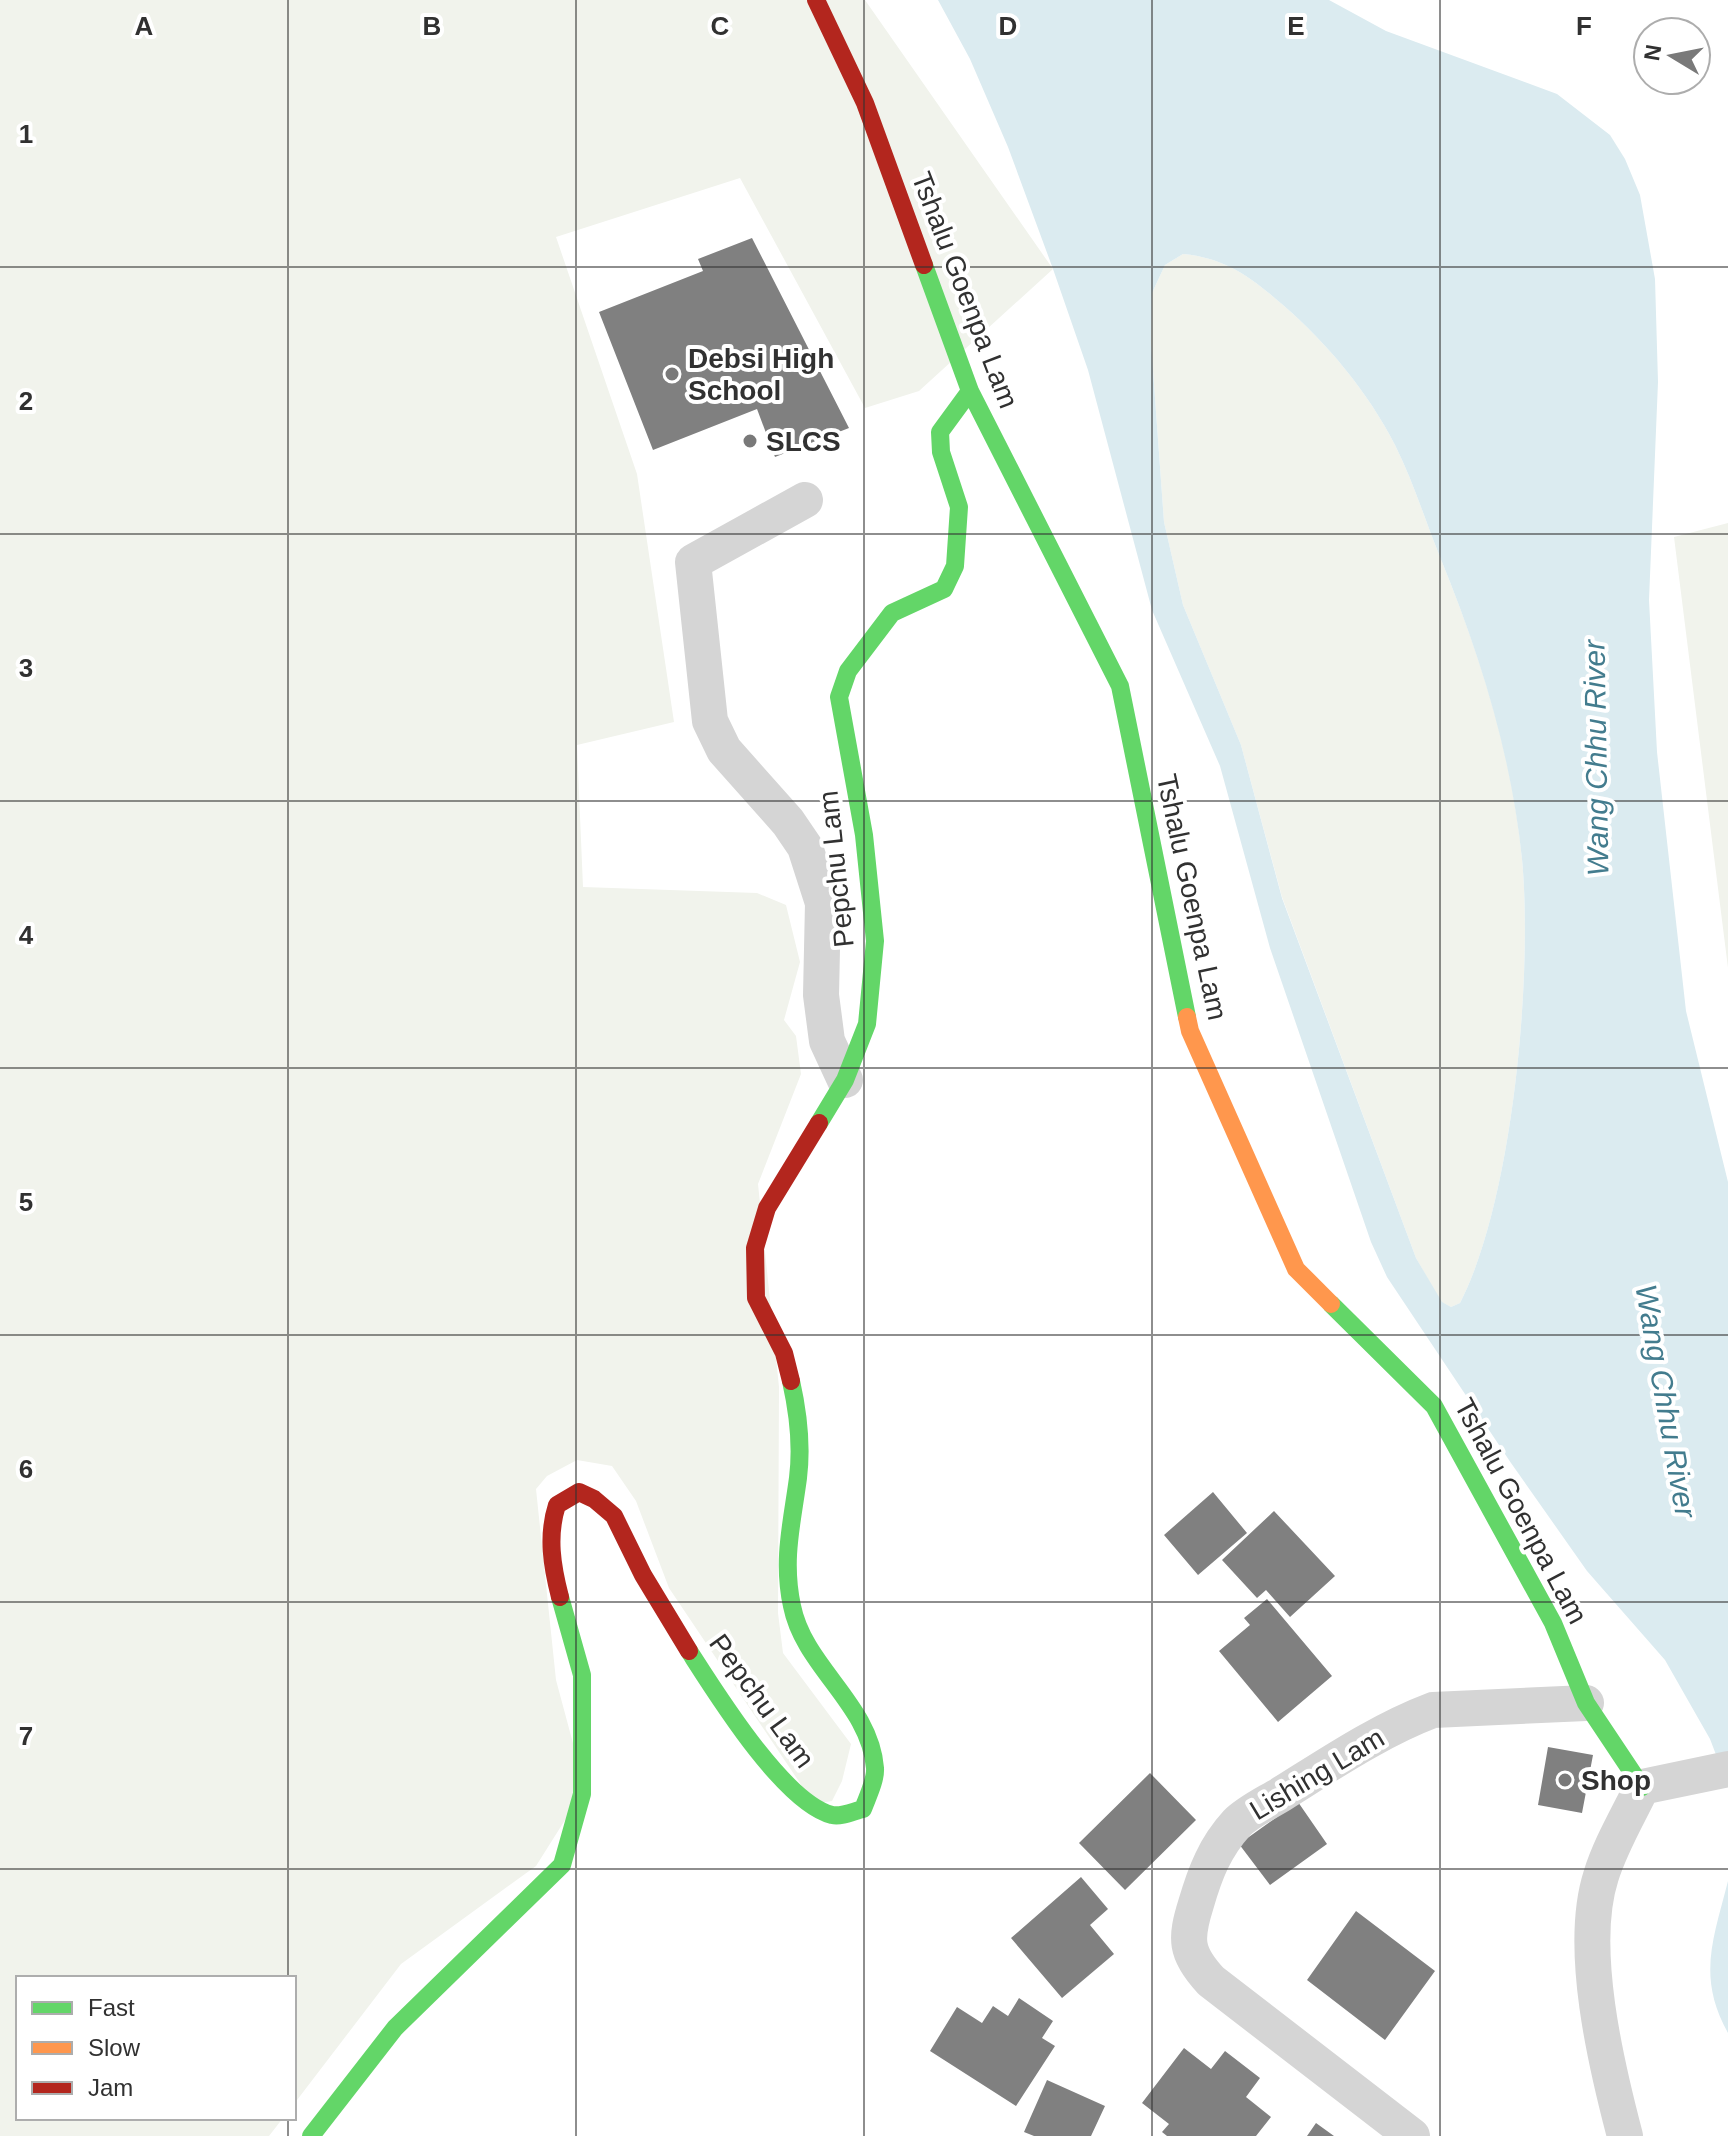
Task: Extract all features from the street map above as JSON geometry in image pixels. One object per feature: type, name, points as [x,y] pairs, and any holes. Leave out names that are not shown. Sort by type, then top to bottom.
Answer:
[{"type":"street","name":"Tshalu Goenpa Lam","points":[[816,0],[865,103],[970,391],[1120,686],[1190,1031],[1296,1269],[1434,1406],[1553,1623],[1586,1703],[1642,1787]]},
{"type":"street","name":"Pepchu Lam","points":[[311,2136],[395,2028],[562,1865],[582,1794],[582,1675],[553,1571],[550,1526],[557,1505],[579,1492],[596,1498],[620,1520],[641,1571],[714,1689],[798,1798],[833,1815],[863,1809],[876,1770],[860,1718],[808,1644],[792,1608],[786,1542],[798,1476],[798,1412],[784,1353],[756,1298],[755,1248],[767,1208],[845,1080],[867,1024],[875,941],[864,835],[839,697],[848,671],[892,613],[944,589],[955,566],[959,507],[941,452],[940,432],[970,391]]},
{"type":"street","points":[[805,500],[693,562],[710,721],[724,750],[788,822],[805,847],[823,903],[821,995],[827,1041],[845,1080]]},
{"type":"street","name":"Lishing Lam","points":[[1412,2136],[1211,1981],[1194,1963],[1189,1951],[1190,1925],[1208,1863],[1239,1822],[1330,1763],[1410,1719],[1433,1710],[1586,1703]]},
{"type":"street","points":[[1625,2136],[1604,2040],[1594,1967],[1593,1909],[1601,1875],[1642,1787],[1728,1769]]},
{"type":"shaded area","points":[[0,0],[865,0],[1053,269],[919,391],[865,408],[740,178],[556,237],[637,474],[674,722],[577,745],[583,887],[757,893],[786,905],[800,962],[784,1020],[796,1036],[801,1074],[758,1184],[779,1387],[778,1613],[783,1653],[851,1744],[842,1781],[832,1801],[814,1804],[669,1588],[636,1501],[612,1466],[577,1460],[547,1476],[536,1489],[556,1680],[574,1747],[577,1801],[536,1866],[401,1964],[296,2101],[296,1976],[16,1976],[16,2120],[281,2120],[269,2136],[0,2136]]},
{"type":"shaded area","points":[[1183,254],[1212,260],[1237,270],[1271,295],[1331,352],[1372,406],[1401,459],[1455,594],[1481,668],[1502,743],[1511,781],[1522,859],[1525,907],[1521,1023],[1506,1148],[1494,1206],[1478,1259],[1460,1303],[1451,1307],[1441,1302],[1416,1258],[1282,897],[1241,745],[1183,605],[1164,522],[1151,343],[1152,293],[1165,265]]},
{"type":"shaded area","points":[[1728,523],[1728,968],[1674,537]]},
{"type":"water","name":"Wang Chhu River","points":[[938,0],[1329,0],[1386,31],[1557,94],[1610,135],[1625,159],[1640,195],[1655,279],[1658,382],[1649,600],[1657,752],[1686,1011],[1728,1182],[1728,1786],[1710,1739],[1665,1660],[1587,1571],[1511,1463],[1387,1277],[1371,1242],[1270,948],[1220,766],[1152,610],[1088,370],[1008,147],[970,59]],"holes":[[[1183,254],[1237,270],[1283,305],[1331,352],[1384,425],[1413,487],[1455,594],[1481,668],[1502,743],[1522,859],[1525,907],[1521,1023],[1506,1148],[1494,1206],[1478,1259],[1460,1303],[1451,1307],[1442,1302],[1416,1258],[1282,898],[1241,745],[1183,605],[1164,522],[1151,343],[1152,293],[1165,265]]]},
{"type":"water","points":[[1728,1881],[1728,2033],[1718,2013],[1710,1976],[1713,1940]]},
{"type":"building","points":[[752,238],[849,428],[775,457],[757,409],[653,450],[599,312],[703,271],[698,259]]},
{"type":"building","points":[[1213,1492],[1247,1533],[1198,1575],[1164,1535]]},
{"type":"building","points":[[1274,1511],[1335,1576],[1290,1617],[1266,1590],[1257,1598],[1222,1560]]},
{"type":"building","points":[[1267,1599],[1332,1676],[1278,1722],[1219,1651],[1250,1625],[1244,1618]]},
{"type":"building","name":"Shop","points":[[1548,1747],[1593,1755],[1582,1813],[1538,1805]]},
{"type":"building","points":[[1150,1773],[1196,1820],[1125,1890],[1079,1843]]},
{"type":"building","points":[[1298,1802],[1327,1844],[1270,1885],[1239,1844]]},
{"type":"building","points":[[1081,1877],[1108,1909],[1090,1925],[1114,1954],[1062,1998],[1011,1938]]},
{"type":"building","points":[[1356,1911],[1435,1971],[1385,2040],[1307,1980]]},
{"type":"building","points":[[1019,1998],[1053,2021],[1042,2038],[1055,2046],[1016,2106],[930,2051],[957,2007],[982,2023],[993,2006],[1008,2016]]},
{"type":"building","points":[[1184,2048],[1211,2069],[1225,2051],[1260,2078],[1246,2097],[1271,2117],[1256,2136],[1167,2136],[1162,2132],[1169,2124],[1142,2103]]},
{"type":"building","points":[[1047,2080],[1105,2106],[1091,2136],[1034,2136],[1024,2132]]},
{"type":"building","points":[[1316,2123],[1334,2136],[1307,2136]]},
{"type":"traffic: fast","points":[[924,265],[970,391],[1120,686],[1187,1017]]},
{"type":"traffic: fast","points":[[819,1123],[845,1080],[867,1024],[875,941],[864,835],[839,697],[848,671],[892,613],[944,589],[955,566],[959,507],[941,452],[940,432],[970,391]]},
{"type":"traffic: fast","points":[[1331,1304],[1434,1406],[1553,1623],[1586,1703],[1642,1787]]},
{"type":"traffic: fast","points":[[689,1651],[753,1744],[793,1790],[813,1806],[832,1815],[863,1809],[875,1773],[870,1745],[862,1724],[809,1648],[799,1628],[789,1589],[789,1542],[800,1454],[791,1381]]},
{"type":"traffic: fast","points":[[311,2136],[395,2028],[562,1865],[582,1794],[582,1675],[560,1597]]},
{"type":"traffic: slow","points":[[1187,1017],[1190,1031],[1296,1269],[1331,1304]]},
{"type":"traffic: jam","points":[[816,0],[865,103],[924,265]]},
{"type":"traffic: jam","points":[[791,1381],[784,1353],[756,1298],[755,1248],[767,1208],[819,1123]]},
{"type":"traffic: jam","points":[[560,1597],[552,1551],[552,1528],[557,1505],[579,1492],[594,1499],[614,1516],[643,1575],[689,1651]]},
{"type":"place","name":"Debsi High School","points":[[672,374]]},
{"type":"place","name":"SLCS","points":[[750,441]]},
{"type":"place","name":"Shop","points":[[1565,1780]]}]
